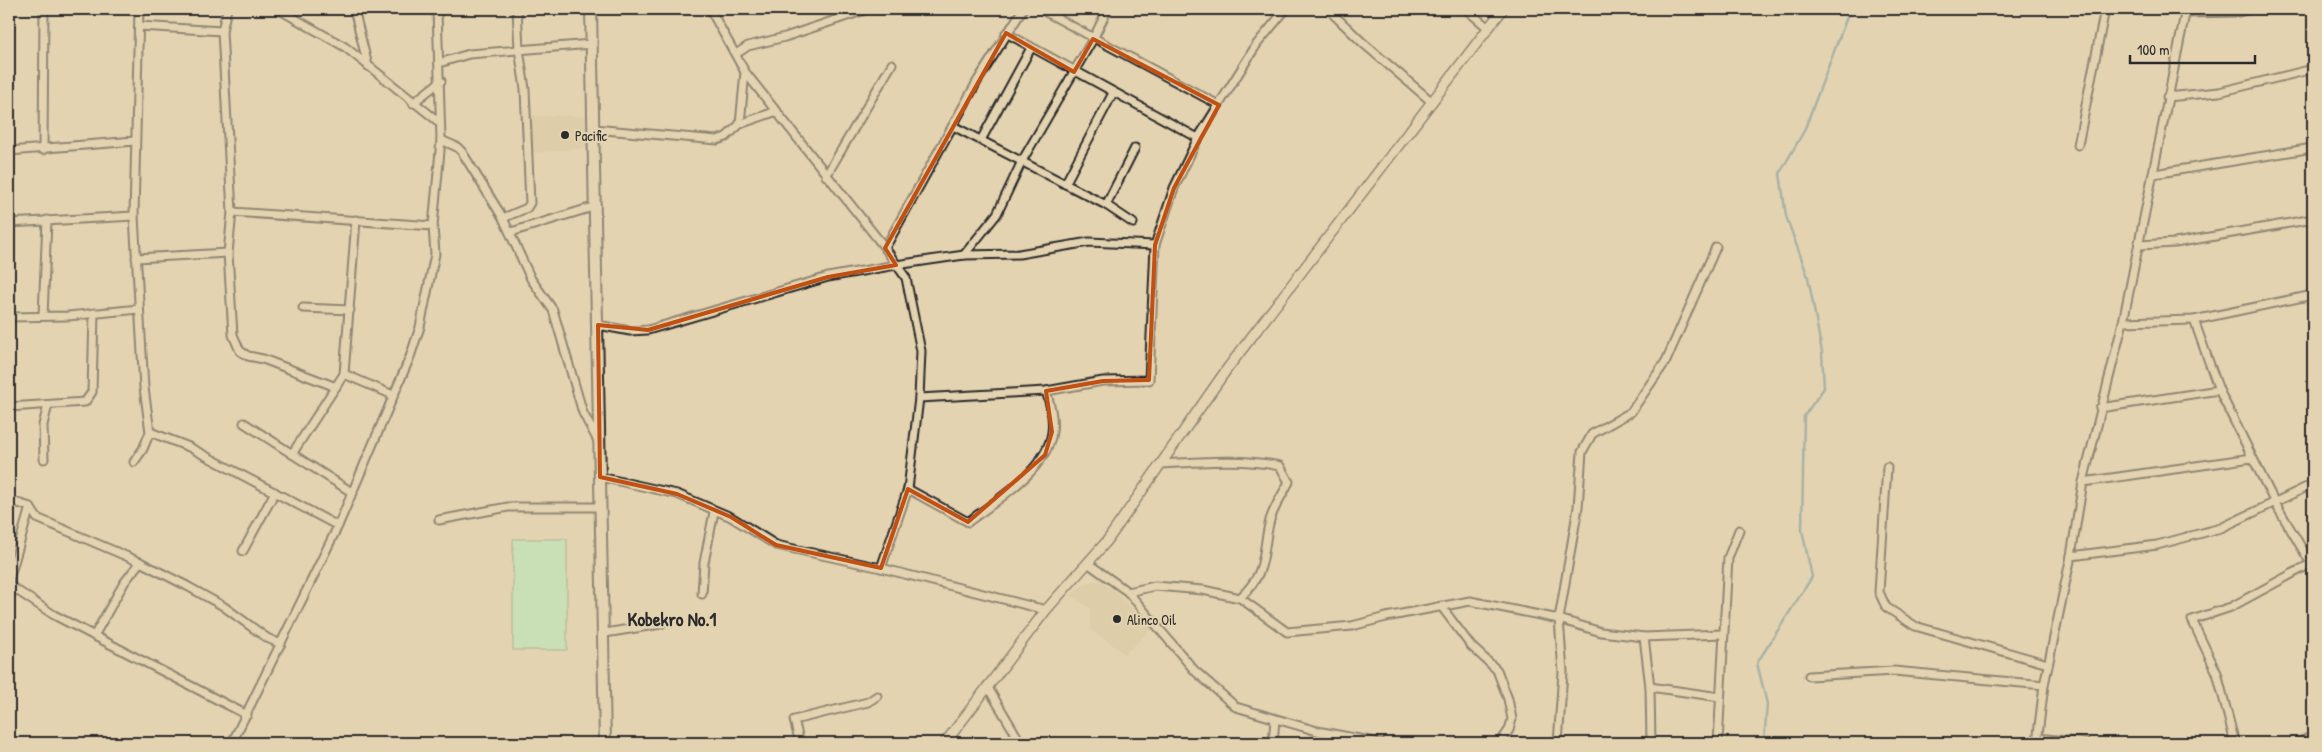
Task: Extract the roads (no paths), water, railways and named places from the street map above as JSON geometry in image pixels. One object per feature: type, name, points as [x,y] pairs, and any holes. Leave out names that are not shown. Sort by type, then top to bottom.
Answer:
[{"type":"main road","points":[[591,9],[599,444],[605,633],[605,743]]},
{"type":"street","points":[[42,150],[44,9]]},
{"type":"street","points":[[134,462],[143,449],[150,432],[144,388],[134,216],[139,9]]},
{"type":"street","points":[[227,9],[222,31],[232,212],[228,253],[233,335],[240,351],[248,356],[264,359],[336,387]]},
{"type":"street","points":[[278,9],[345,47],[439,122]]},
{"type":"street","points":[[354,9],[368,67]]},
{"type":"street","points":[[232,743],[353,493],[420,327],[435,254],[433,226],[441,140],[439,122],[441,81],[438,9]]},
{"type":"street","points":[[503,218],[527,208],[530,203],[525,89],[519,49],[517,9]]},
{"type":"street","points":[[710,9],[745,72],[885,248],[906,278],[921,351],[919,398],[908,489],[881,568]]},
{"type":"street","points":[[736,54],[748,46],[785,37],[868,9]]},
{"type":"street","points":[[885,248],[1006,33],[1023,9]]},
{"type":"street","points":[[1040,9],[1219,105]]},
{"type":"street","points":[[964,255],[997,214],[1022,161],[1093,39],[1108,9]]},
{"type":"street","points":[[919,398],[1046,390],[1103,381],[1149,380],[1155,245],[1174,188],[1198,138],[1257,44],[1286,9]]},
{"type":"street","points":[[1335,9],[1334,15],[1363,43],[1432,102]]},
{"type":"street","points":[[1466,9],[1487,27]]},
{"type":"street","points":[[945,743],[986,686],[1046,610],[1089,564],[1228,369],[1487,27],[1503,9]]},
{"type":"street","points":[[2078,145],[2105,9]]},
{"type":"street","points":[[2086,743],[2037,740],[2044,685],[2071,556],[2083,482],[2123,322],[2154,174],[2167,97],[2186,11],[2239,12],[2250,9]]},
{"type":"street","points":[[138,26],[222,31]]},
{"type":"street","points":[[1006,33],[1074,72],[1198,138]]},
{"type":"street","points":[[439,63],[469,54],[592,44]]},
{"type":"street","points":[[981,140],[1031,48]]},
{"type":"street","points":[[826,176],[892,64]]},
{"type":"street","points":[[2167,97],[2219,92],[2313,69]]},
{"type":"street","points":[[740,124],[745,72]]},
{"type":"street","points":[[413,103],[441,81]]},
{"type":"street","points":[[1065,184],[1113,93]]},
{"type":"street","points":[[594,129],[717,140],[726,137],[740,124],[777,111]]},
{"type":"street","points":[[953,126],[1106,205],[1133,223]]},
{"type":"street","points":[[441,140],[462,152],[511,232],[531,278],[553,310],[583,413],[599,444]]},
{"type":"street","points":[[9,151],[42,150],[88,144],[135,141]]},
{"type":"street","points":[[1106,205],[1135,148]]},
{"type":"street","points":[[2154,174],[2313,148]]},
{"type":"street","points":[[511,232],[596,206]]},
{"type":"street","points":[[232,212],[433,226]]},
{"type":"street","points":[[9,222],[134,216]]},
{"type":"street","points":[[2139,245],[2175,244],[2313,219]]},
{"type":"street","points":[[44,316],[47,220]]},
{"type":"street","points":[[292,454],[344,374],[356,220]]},
{"type":"street","points":[[598,325],[630,331],[648,330],[828,277],[964,255],[1019,254],[1089,242],[1155,245]]},
{"type":"street","points":[[1558,743],[1563,672],[1559,619],[1578,507],[1582,452],[1592,434],[1631,412],[1666,361],[1716,247]]},
{"type":"street","points":[[136,258],[228,253]]},
{"type":"street","points":[[2123,322],[2194,320],[2313,295]]},
{"type":"street","points":[[303,308],[350,310]]},
{"type":"street","points":[[9,317],[139,309]]},
{"type":"street","points":[[9,407],[84,402],[92,392],[94,313]]},
{"type":"street","points":[[2194,320],[2219,390],[2275,503],[2312,565],[2231,607],[2192,620],[2217,673],[2235,743]]},
{"type":"street","points":[[344,374],[393,395]]},
{"type":"street","points":[[908,489],[968,522],[1029,473],[1045,456],[1052,432],[1051,410],[1046,390]]},
{"type":"street","points":[[2100,408],[2219,390]]},
{"type":"street","points":[[44,459],[43,425],[48,405]]},
{"type":"street","points":[[244,423],[353,493]]},
{"type":"street","points":[[150,432],[190,447],[338,526]]},
{"type":"street","points":[[2083,482],[2252,458]]},
{"type":"street","points":[[1162,464],[1226,461],[1262,462],[1280,466],[1289,482],[1270,519],[1263,563],[1254,584],[1240,598]]},
{"type":"street","points":[[1887,467],[1880,592],[1886,607],[1915,626],[2048,664]]},
{"type":"street","points":[[600,477],[677,494],[714,512],[730,517],[776,545],[881,568],[1046,610]]},
{"type":"street","points":[[2071,556],[2157,544],[2221,528],[2313,484]]},
{"type":"street","points":[[243,550],[275,492]]},
{"type":"street","points":[[9,500],[30,507],[36,518],[140,562],[223,606],[267,638],[281,644]]},
{"type":"street","points":[[9,580],[30,507]]},
{"type":"street","points":[[439,520],[508,507],[601,507]]},
{"type":"street","points":[[702,594],[704,563],[714,512]]},
{"type":"street","points":[[1718,743],[1728,558],[1739,530]]},
{"type":"street","points":[[94,636],[124,583],[140,562]]},
{"type":"street","points":[[1089,564],[1128,592],[1195,672],[1236,707],[1316,731],[1381,743]]},
{"type":"street","points":[[9,585],[54,615],[247,715]]},
{"type":"street","points":[[1128,592],[1155,586],[1203,590],[1240,598],[1287,632],[1352,626],[1470,601],[1559,619],[1601,632],[1644,637],[1723,634]]},
{"type":"street","points":[[1441,606],[1471,646],[1497,670],[1508,699],[1512,718],[1509,730],[1500,743]]},
{"type":"street","points":[[605,633],[661,624]]},
{"type":"street","points":[[1644,637],[1650,687],[1651,743]]},
{"type":"street","points":[[1809,676],[1894,671],[2044,685]]},
{"type":"street","points":[[986,686],[1021,743]]},
{"type":"street","points":[[1650,687],[1720,697]]},
{"type":"street","points":[[800,743],[794,720],[868,702],[877,696]]},
{"type":"street","points":[[1273,743],[1275,720]]},
{"type":"street","points":[[2297,743],[2313,736]]},
{"type":"waterway","points":[[1764,743],[1767,704],[1757,663],[1812,577],[1802,530],[1804,416],[1824,388],[1822,352],[1808,277],[1786,216],[1780,173],[1804,131],[1850,9]]},
{"type":"place","name":"Pacific","points":[[565,135]]},
{"type":"place","name":"Alinco Oil","points":[[1117,619]]},
{"type":"district","name":"Kobekro No.1","points":[[672,619]]}]
